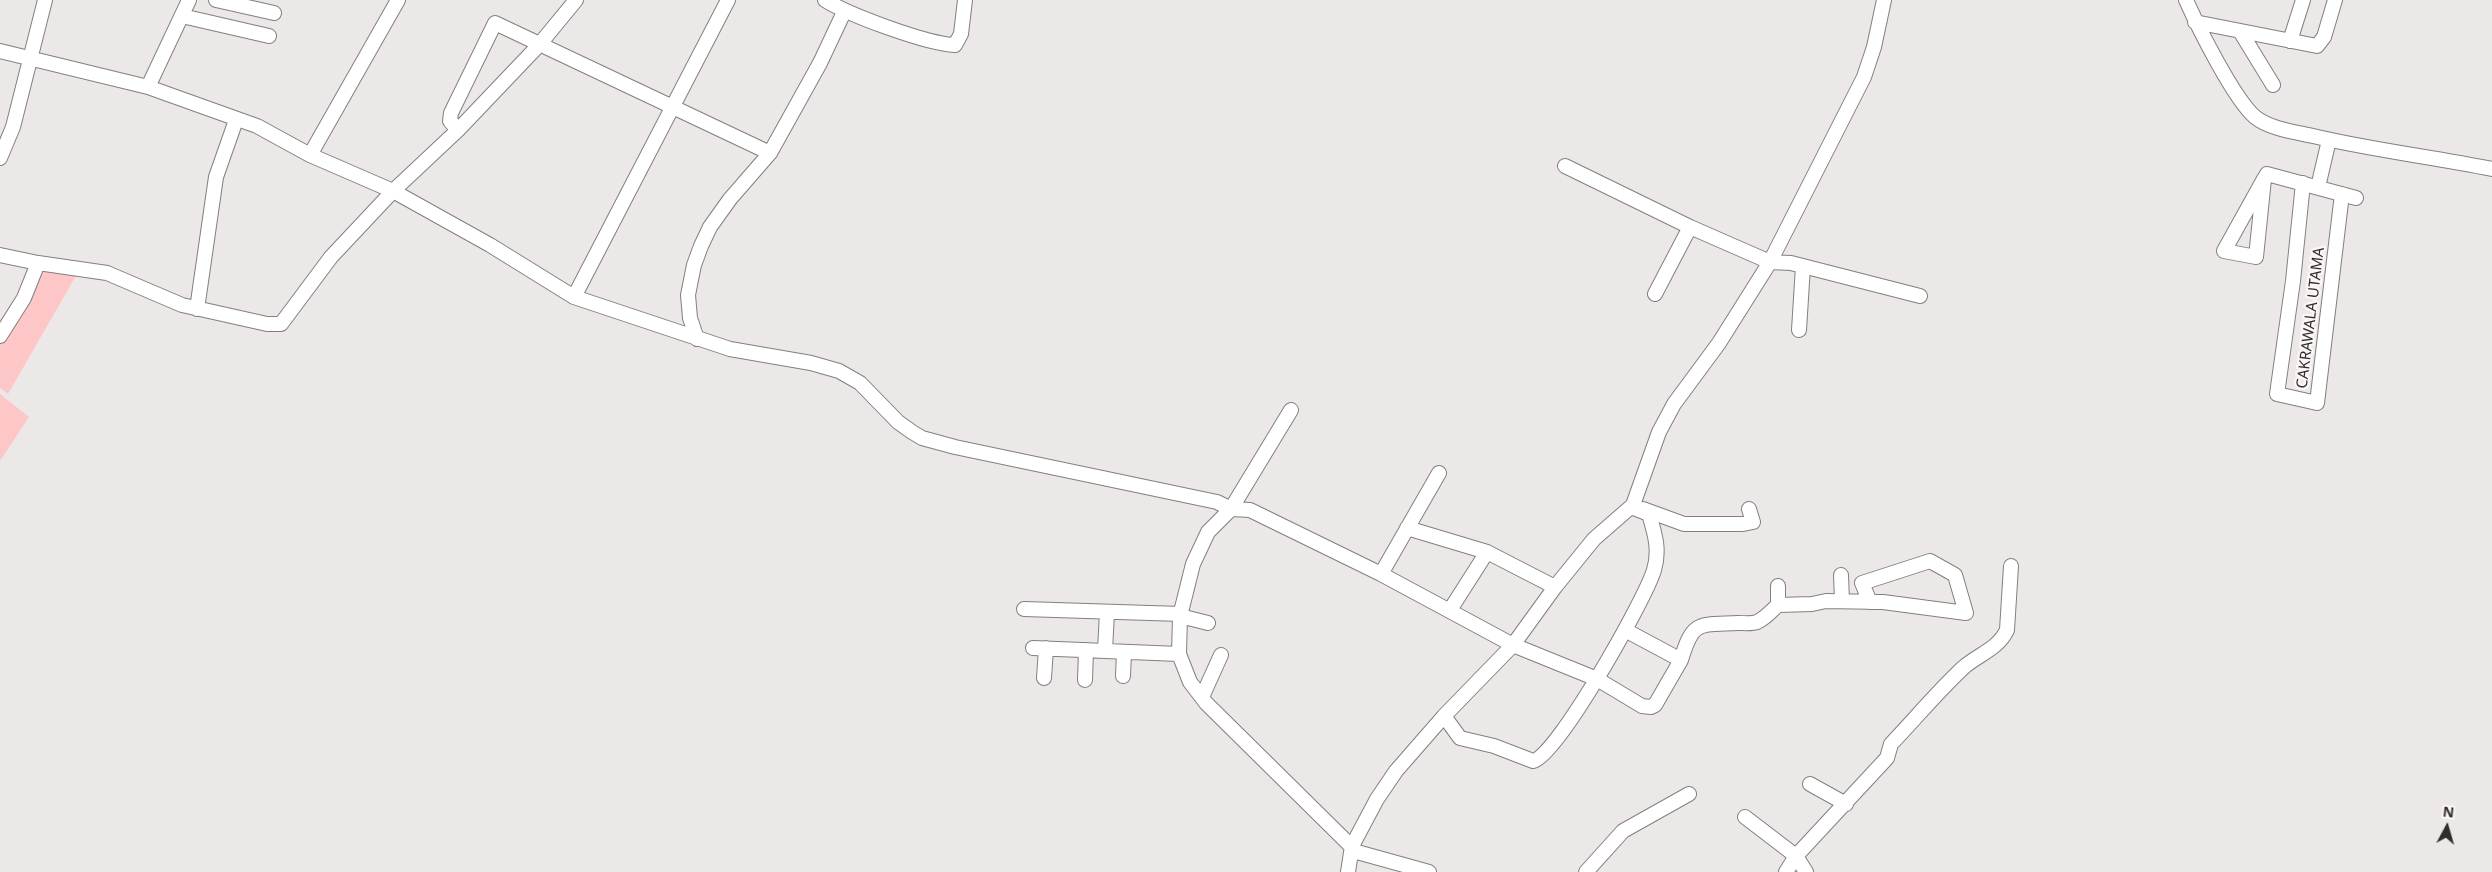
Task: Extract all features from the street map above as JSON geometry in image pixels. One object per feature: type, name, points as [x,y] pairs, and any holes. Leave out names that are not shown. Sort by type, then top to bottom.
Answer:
[{"type":"street","points":[[0,158],[13,127],[45,0]]},
{"type":"street","points":[[148,87],[189,0]]},
{"type":"street","points":[[216,0],[274,13]]},
{"type":"street","points":[[310,155],[398,0]]},
{"type":"street","points":[[0,255],[38,263],[107,273],[197,310],[267,324],[281,324],[331,257],[393,191],[458,130],[539,45],[576,0]]},
{"type":"street","points":[[574,297],[728,0]]},
{"type":"street","points":[[825,0],[844,12],[935,41],[955,45],[961,34],[965,0]]},
{"type":"street","points":[[1348,872],[1352,846],[1385,785],[1444,716],[1513,645],[1555,587],[1594,539],[1632,506],[1659,432],[1674,404],[1719,343],[1770,262],[1864,77],[1874,47],[1884,0]]},
{"type":"street","points":[[2186,0],[2195,22],[2235,90],[2256,117],[2286,130],[2362,148],[2492,169]]},
{"type":"street","points":[[2290,41],[2302,0]]},
{"type":"street","points":[[2195,22],[2317,46],[2324,36],[2335,0]]},
{"type":"street","points":[[697,339],[690,318],[688,295],[694,264],[701,246],[710,227],[730,199],[770,153],[820,62],[844,12]]},
{"type":"street","points":[[182,16],[269,36]]},
{"type":"street","points":[[458,130],[450,121],[451,113],[495,23],[671,108],[770,153]]},
{"type":"street","points":[[2240,31],[2273,85]]},
{"type":"street","points":[[0,51],[148,87],[275,134],[310,155],[393,191],[574,297],[697,339],[756,355],[811,363],[839,370],[860,382],[898,422],[912,432],[932,442],[1217,502],[1231,509],[1250,510],[1381,574],[1513,645],[1596,679],[1642,706],[1651,707],[1655,705],[1681,660],[1691,632],[1695,628],[1712,625],[1756,623],[1767,616],[1778,605],[1842,601],[1870,602],[1966,613],[1955,575],[1930,560],[1862,583],[1870,602]]},
{"type":"street","points":[[197,310],[216,177],[236,120]]},
{"type":"street","points":[[2318,187],[2329,140]]},
{"type":"street","points":[[1565,166],[1690,227],[1770,262],[1791,262],[1920,296]]},
{"type":"street","points":[[2264,179],[2256,257],[2224,251],[2255,195],[2264,179],[2267,174],[2356,198]]},
{"type":"street","name":"CAKRAWALA UTAMA","points":[[2303,183],[2294,281],[2277,394],[2317,403],[2342,194]]},
{"type":"street","points":[[1655,294],[1690,227]]},
{"type":"street","points":[[0,336],[24,298],[38,263]]},
{"type":"street","points":[[1799,330],[1804,266]]},
{"type":"street","points":[[1291,410],[1231,509],[1208,532],[1200,548],[1180,615],[1179,654],[1190,682],[1202,697],[1358,852],[1394,867],[1429,872]]},
{"type":"street","points":[[1381,574],[1439,473]]},
{"type":"street","points":[[1632,506],[1684,524],[1749,524],[1753,522],[1749,509]]},
{"type":"street","points":[[1444,716],[1460,738],[1494,746],[1520,757],[1537,760],[1546,753],[1596,679],[1625,630],[1654,572],[1658,554],[1657,539],[1650,514],[1632,506]]},
{"type":"street","points":[[1408,528],[1487,552],[1555,587]]},
{"type":"street","points":[[1450,610],[1487,552]]},
{"type":"street","points":[[1786,872],[1796,856],[1887,758],[1891,744],[1964,667],[1999,644],[2004,638],[2008,621],[2011,566]]},
{"type":"street","points":[[1841,575],[1842,601]]},
{"type":"street","points":[[1778,586],[1778,605]]},
{"type":"street","points":[[1024,608],[1180,615],[1208,623]]},
{"type":"street","points":[[1105,651],[1107,612]]},
{"type":"street","points":[[1625,630],[1681,660]]},
{"type":"street","points":[[1044,678],[1039,648],[1179,654]]},
{"type":"street","points":[[1085,680],[1086,650]]},
{"type":"street","points":[[1123,676],[1124,652]]},
{"type":"street","points":[[1202,697],[1221,655]]},
{"type":"street","points":[[1810,784],[1846,804]]},
{"type":"street","points":[[1586,872],[1623,831],[1689,794]]},
{"type":"street","points":[[1745,817],[1796,856],[1806,872]]},
{"type":"shaded area","points":[[41,267],[77,274],[8,394],[0,388],[0,344]]},
{"type":"shaded area","points":[[0,394],[29,417],[0,461]]}]
